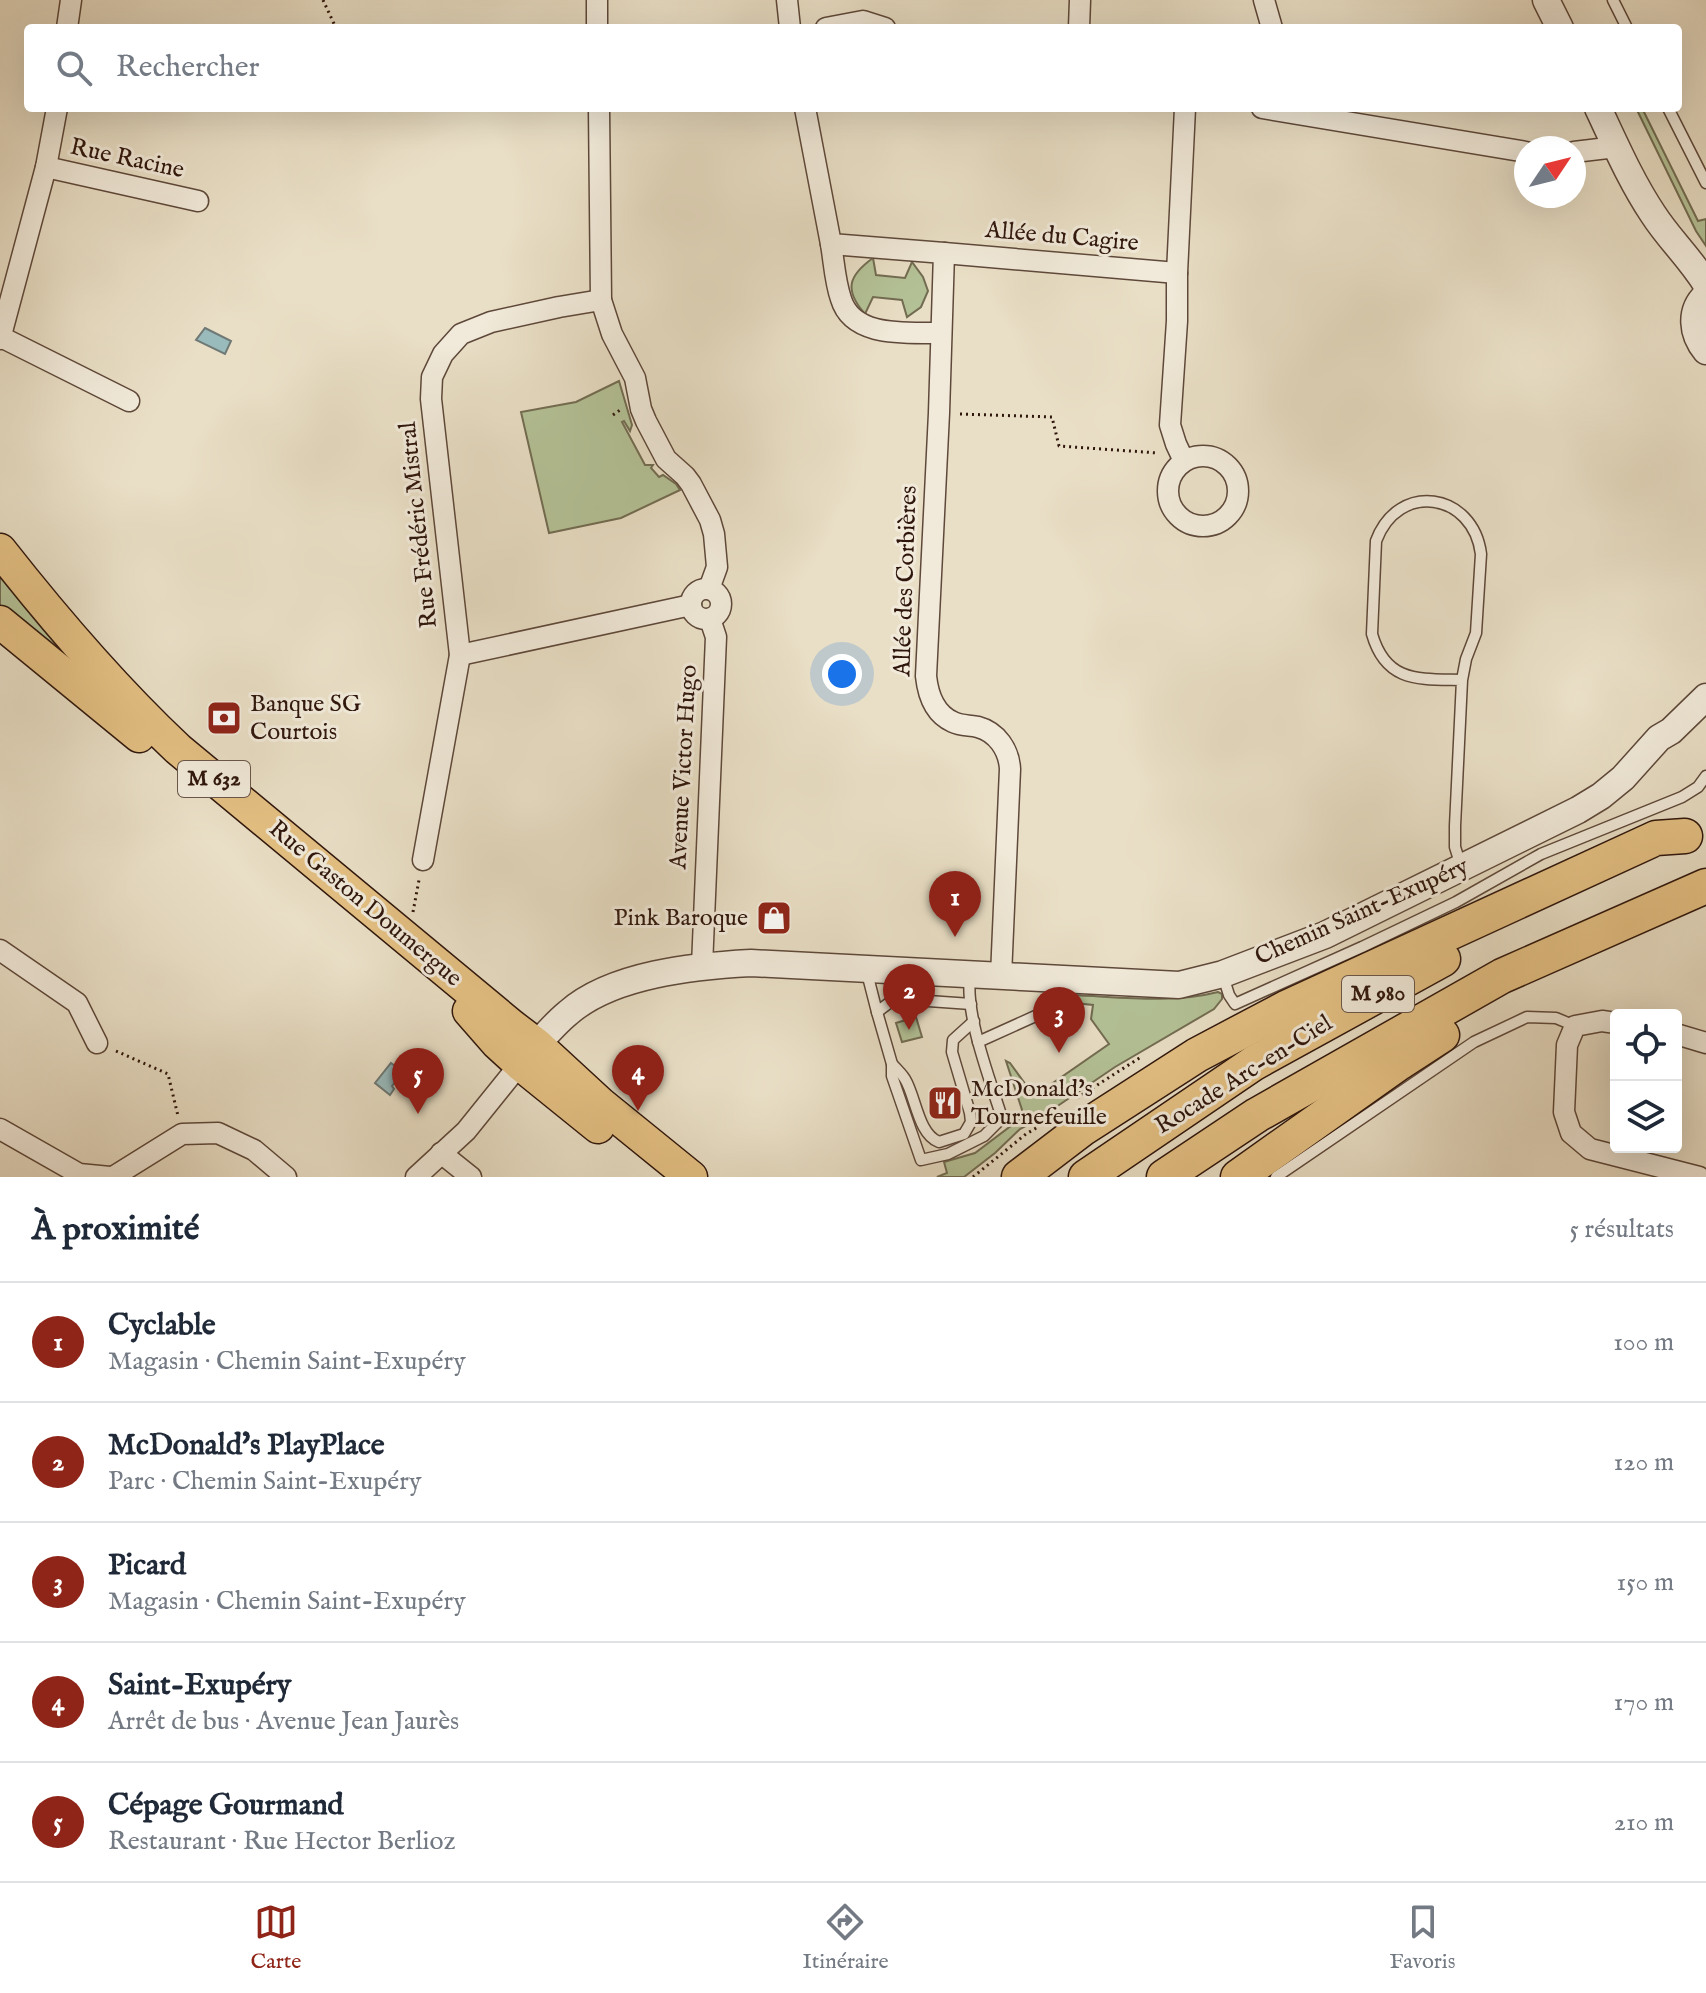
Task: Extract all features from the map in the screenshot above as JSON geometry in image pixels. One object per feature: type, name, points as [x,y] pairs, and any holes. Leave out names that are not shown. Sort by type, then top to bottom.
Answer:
[{"type":"highway","points":[[1019,1177],[1082,1129],[1197,1055],[1286,1008],[1656,838],[1696,831]]},
{"type":"highway","name":"Rocade Arc-en-Ciel","points":[[1086,1177],[1254,1063],[1411,975],[1696,831]]},
{"type":"highway","name":"Rocade Arc-en-Ciel","points":[[1164,1177],[1257,1115],[1502,976],[1706,886]]},
{"type":"highway","points":[[1238,1177],[1399,1063],[1510,992],[1613,939],[1631,918]]},
{"type":"main road","name":"Rue Gaston Doumergue","points":[[0,550],[140,713],[455,979],[529,1054]]},
{"type":"main road","name":"Rue Gaston Doumergue","points":[[0,622],[374,929],[396,951],[471,1012],[497,1043],[529,1054]]},
{"type":"main road","name":"M 632","points":[[529,1054],[659,1177]]},
{"type":"main road","name":"M 632","points":[[529,1054],[601,1104],[691,1177]]},
{"type":"street","points":[[68,24],[71,0]]},
{"type":"street","points":[[597,0],[597,24]]},
{"type":"street","points":[[787,0],[790,24]]},
{"type":"street","points":[[1079,24],[1080,0]]},
{"type":"street","points":[[1264,0],[1271,24]]},
{"type":"street","points":[[1546,0],[1558,24]]},
{"type":"street","points":[[847,24],[863,21],[872,24]]},
{"type":"street","points":[[56,112],[46,167],[0,338],[129,401]]},
{"type":"street","points":[[599,112],[601,300],[612,334],[635,378],[646,421],[666,459],[691,484],[710,520],[717,567],[709,589]]},
{"type":"street","points":[[806,112],[841,299],[848,312],[858,322],[872,328],[941,333]]},
{"type":"street","points":[[1184,461],[1170,425],[1185,112]]},
{"type":"street","points":[[1286,112],[1514,150]]},
{"type":"street","points":[[1600,112],[1654,215],[1706,284]]},
{"type":"street","points":[[1586,151],[1616,147]]},
{"type":"street","name":"Rue Racine","points":[[46,167],[198,201]]},
{"type":"street","points":[[831,244],[944,253]]},
{"type":"street","name":"Allée du Cagire","points":[[944,253],[1177,273]]},
{"type":"street","name":"Allée des Corbières","points":[[944,253],[926,676],[931,700],[945,717],[954,723],[988,731],[996,737],[1009,757],[1001,976]]},
{"type":"street","points":[[1706,295],[1695,312],[1694,324],[1697,337],[1706,351]]},
{"type":"street","name":"Rue Frédéric Mistral","points":[[423,860],[460,655],[431,399],[432,377],[443,354],[461,334],[491,322],[601,300]]},
{"type":"street","points":[[709,589],[716,592],[721,600],[719,612],[710,619],[698,617],[692,610],[693,595],[699,590],[709,589]]},
{"type":"street","points":[[460,655],[691,605]]},
{"type":"street","name":"Avenue Victor Hugo","points":[[702,966],[716,637],[710,619]]},
{"type":"street","name":"Chemin Saint-Exupéry","points":[[529,1054],[568,1012],[595,995],[626,983],[702,966],[751,963],[1179,985],[1223,974],[1325,935],[1601,796],[1623,778],[1659,738],[1671,731],[1706,697]]},
{"type":"street","points":[[1671,731],[1696,726],[1706,728]]},
{"type":"street","points":[[0,950],[77,1003],[97,1043]]},
{"type":"street","points":[[1610,1022],[1575,1026],[1567,1045],[1564,1112],[1571,1133],[1590,1149],[1699,1177]]},
{"type":"street","points":[[1682,1036],[1706,1043]]},
{"type":"street","points":[[416,1177],[466,1131],[529,1054]]},
{"type":"street","points":[[0,1129],[79,1174],[112,1177],[182,1134],[218,1133],[254,1150],[286,1177]]},
{"type":"street","points":[[441,1153],[471,1177]]},
{"type":"lane","points":[[1613,0],[1625,24]]},
{"type":"lane","points":[[1670,112],[1706,183]]},
{"type":"lane","points":[[1462,680],[1415,679],[1403,675],[1382,657],[1372,634],[1376,541],[1386,523],[1402,509],[1424,501],[1446,504],[1467,519],[1479,542],[1481,554],[1477,623],[1462,670],[1462,680],[1455,826],[1455,847],[1462,868]]},
{"type":"lane","points":[[1223,974],[1235,1004],[1456,902],[1541,854],[1682,797],[1698,787],[1706,776]]},
{"type":"lane","points":[[866,969],[892,1064],[892,1076],[921,1160],[948,1154],[984,1136],[1002,1118],[978,1042],[968,989],[970,974]]},
{"type":"lane","points":[[978,1042],[1062,1004],[1065,980]]},
{"type":"lane","points":[[877,1012],[893,1000],[900,999],[971,1004]]},
{"type":"lane","points":[[1276,1177],[1474,1042],[1527,1017],[1556,1018],[1575,1026]]},
{"type":"lane","points":[[892,1064],[905,1079],[925,1132],[931,1139],[939,1142],[964,1134],[971,1122],[970,1113],[952,1052],[953,1040],[974,1021]]},
{"type":"path","points":[[323,0],[334,24]]},
{"type":"path","points":[[939,413],[1052,417],[1059,446],[1157,453],[1184,461]]},
{"type":"path","points":[[413,915],[423,860]]},
{"type":"path","points":[[97,1043],[168,1074],[182,1134]]},
{"type":"green space","points":[[1638,112],[1644,112],[1698,221],[1706,219],[1706,246]]},
{"type":"green space","points":[[873,258],[876,275],[905,278],[912,262],[928,291],[921,307],[907,317],[902,300],[873,297],[865,314],[854,298],[852,284],[858,271]]},
{"type":"green space","points":[[619,381],[632,425],[630,431],[622,422],[645,465],[653,465],[651,468],[659,477],[663,475],[680,490],[621,518],[549,533],[521,412],[576,402]]},
{"type":"green space","points":[[0,561],[68,643],[59,653],[0,606]]},
{"type":"green space","points":[[1222,994],[1222,999],[1214,1009],[1115,1067],[1020,1129],[964,1177],[937,1177],[947,1173],[944,1162],[975,1153],[1024,1116],[1006,1061],[1034,1096],[1109,1044],[1091,1019],[1093,1005],[1074,1003],[1070,1000],[1072,995],[1164,999]]},
{"type":"green space","points":[[916,1017],[922,1037],[902,1042],[896,1023]]},
{"type":"water","points":[[205,328],[231,341],[225,354],[196,340]]},
{"type":"water","points":[[391,1063],[403,1072],[392,1086],[394,1089],[390,1095],[375,1083]]},
{"type":"place","name":"Banque SG Courtois","points":[[224,718]]},
{"type":"place","name":"Pink Baroque","points":[[774,918]]},
{"type":"place","name":"Cyclable","points":[[955,937]]},
{"type":"place","name":"McDonald's PlayPlace","points":[[909,1030]]},
{"type":"place","name":"Picard","points":[[1059,1053]]},
{"type":"place","name":"McDonald's Tournefeuille","points":[[945,1103]]},
{"type":"place","name":"Saint-Exupéry","points":[[638,1111]]},
{"type":"place","name":"Cépage Gourmand","points":[[418,1114]]}]
